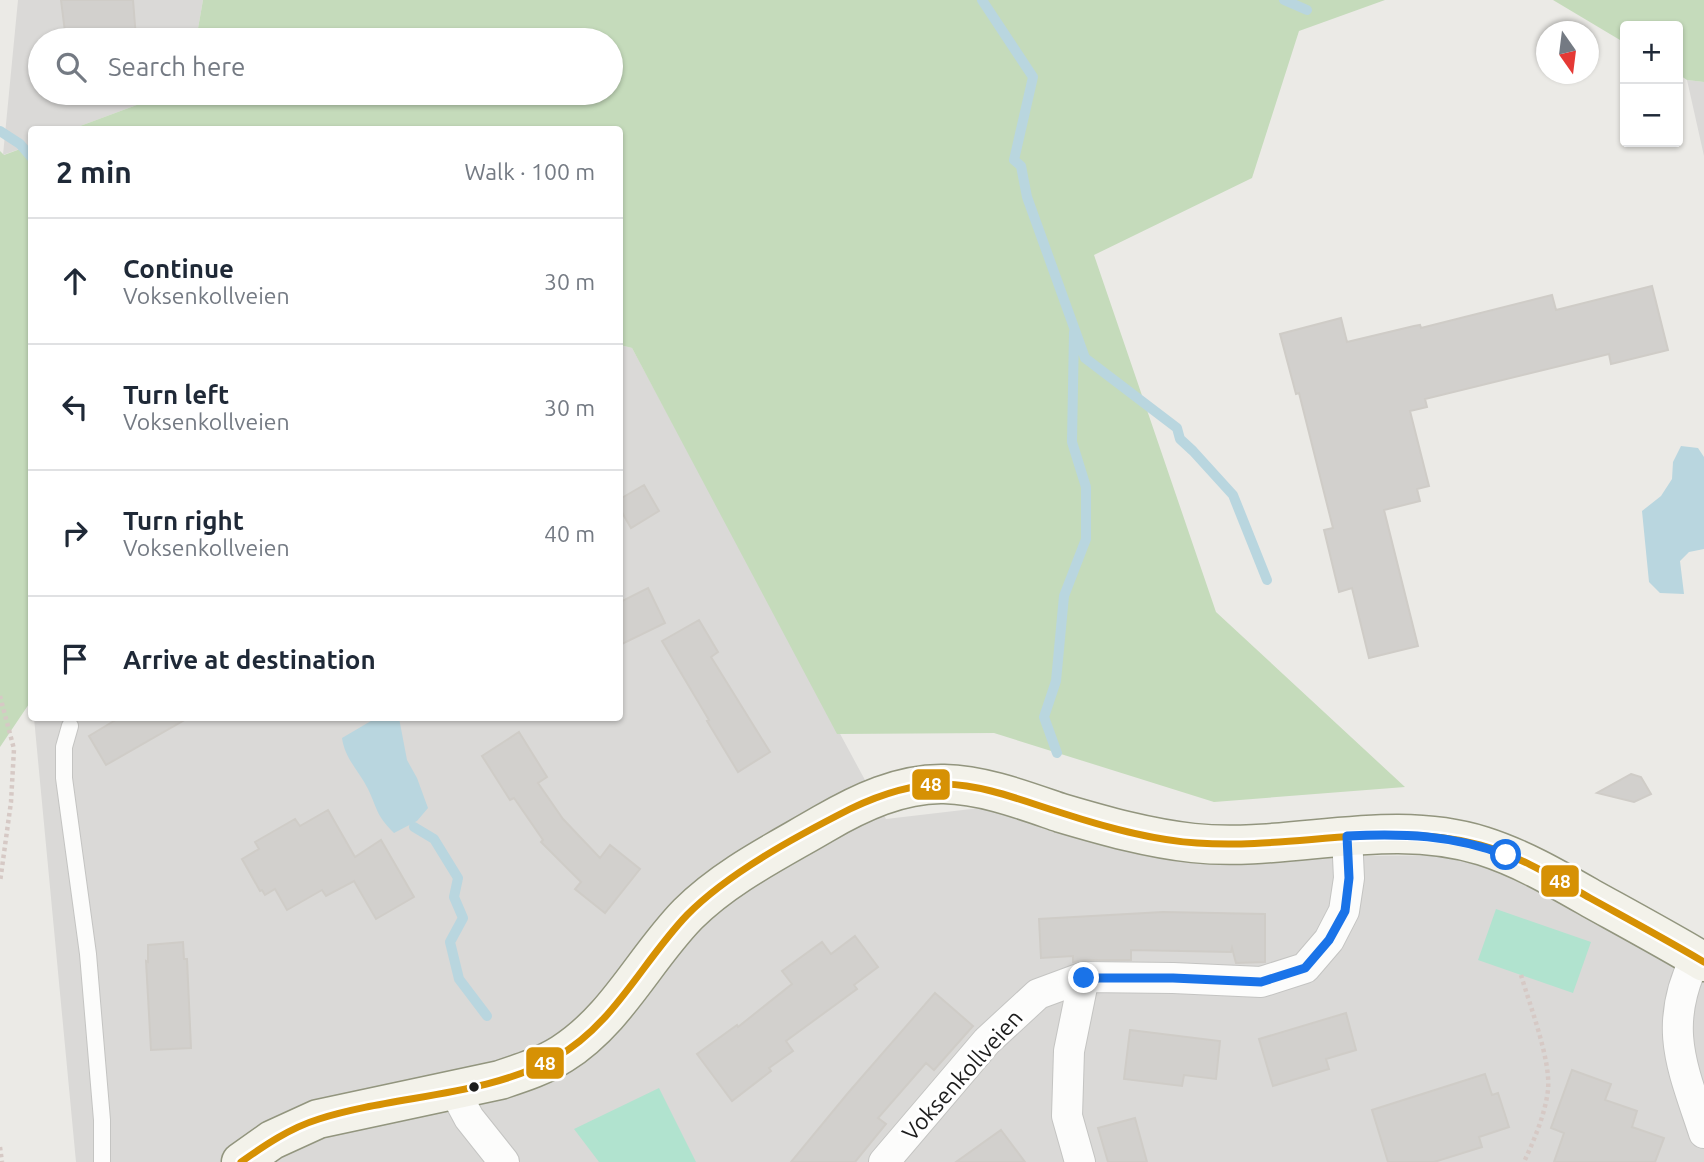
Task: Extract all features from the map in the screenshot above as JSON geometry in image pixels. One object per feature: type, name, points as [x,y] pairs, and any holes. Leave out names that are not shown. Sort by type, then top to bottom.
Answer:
[{"type":"street","points":[[242,1162],[272,1140],[318,1119],[500,1080],[528,1071],[560,1055],[579,1041],[612,1009],[687,915],[714,891],[826,822],[892,792],[942,784],[972,787],[1119,830],[1196,843],[1242,844],[1392,834],[1429,836],[1483,846],[1532,866],[1700,960],[1684,981],[1679,1003],[1677,1043],[1704,1133]]},
{"type":"street","name":"Voksenkollveien","points":[[884,1162],[987,1041],[1038,994],[1084,978],[1261,982],[1305,968],[1329,940],[1345,911],[1349,878],[1347,836]]},
{"type":"street","points":[[1080,1162],[1067,1116],[1069,1051],[1084,978]]},
{"type":"street","points":[[453,1090],[469,1118],[504,1162]]},
{"type":"lane","points":[[70,726],[64,747],[64,778],[88,954],[102,1120],[102,1162]]},
{"type":"path","points":[[0,696],[14,749],[11,802],[0,882]]},
{"type":"path","points":[[1521,975],[1546,1066],[1548,1090],[1534,1140],[1524,1162]]},
{"type":"path","points":[[0,1147],[2,1162]]},
{"type":"shaded area","points":[[18,0],[203,0],[198,28],[28,28],[28,105],[137,105],[80,126],[28,126],[28,146],[3,155]]},
{"type":"shaded area","points":[[1687,80],[1704,82],[1704,156]]},
{"type":"shaded area","points":[[623,346],[632,348],[886,819],[997,806],[1179,857],[1482,855],[1704,968],[1704,1162],[76,1162],[34,721],[623,721]]},
{"type":"green space","points":[[203,0],[1385,0],[1299,31],[1252,178],[1094,255],[1216,612],[1405,787],[1214,802],[994,733],[837,734],[632,348],[623,346],[623,126],[80,126],[137,105],[623,105],[623,28],[198,28]]},
{"type":"green space","points":[[1553,0],[1704,0],[1704,82],[1683,77],[1683,21],[1620,21],[1620,40],[1599,27],[1599,21],[1588,21]]},
{"type":"green space","points":[[28,146],[28,705],[0,747],[0,151],[4,155]]},
{"type":"green space","points":[[1496,909],[1591,942],[1573,993],[1478,960]]},
{"type":"green space","points":[[659,1088],[696,1162],[599,1162],[574,1129]]},
{"type":"water","points":[[1681,446],[1698,448],[1704,457],[1704,549],[1689,552],[1680,561],[1684,594],[1660,593],[1649,582],[1642,511],[1661,496],[1672,479],[1673,462]]},
{"type":"water","points":[[371,721],[400,721],[407,760],[428,808],[417,821],[394,833],[388,827],[346,752],[342,738]]},
{"type":"building","points":[[61,0],[133,0],[135,28],[64,28]]},
{"type":"building","points":[[1652,286],[1668,350],[1611,364],[1609,354],[1425,399],[1427,407],[1410,411],[1429,486],[1417,489],[1420,501],[1384,510],[1418,646],[1369,658],[1352,588],[1339,592],[1324,530],[1333,528],[1299,393],[1296,394],[1280,334],[1341,318],[1347,342],[1414,326],[1420,325],[1421,328],[1552,295],[1556,310]]},
{"type":"building","points":[[644,485],[659,511],[631,528],[623,514],[623,497]]},
{"type":"building","points":[[648,588],[665,623],[623,644],[623,600]]},
{"type":"building","points":[[699,620],[718,652],[711,657],[770,752],[738,772],[662,641]]},
{"type":"building","points":[[114,721],[183,721],[106,765],[89,736]]},
{"type":"building","points":[[519,732],[547,777],[538,783],[563,819],[600,858],[610,845],[640,869],[605,913],[575,889],[581,882],[541,842],[543,840],[514,798],[510,800],[482,756]]},
{"type":"building","points":[[1631,774],[1641,777],[1651,794],[1634,802],[1597,793]]},
{"type":"building","points":[[328,810],[355,857],[381,840],[414,897],[376,919],[354,881],[326,896],[322,890],[287,910],[275,889],[265,895],[260,891],[242,859],[259,849],[255,842],[295,819],[300,826]]},
{"type":"building","points":[[1163,912],[1265,914],[1265,962],[1236,963],[1232,948],[1231,952],[1131,950],[1131,960],[1073,962],[1073,956],[1041,958],[1039,919]]},
{"type":"building","points":[[855,936],[878,967],[854,985],[857,989],[786,1041],[793,1051],[732,1101],[697,1054],[737,1025],[738,1027],[792,984],[782,971],[822,942],[831,954]]},
{"type":"building","points":[[183,942],[184,959],[187,959],[191,1048],[151,1050],[146,961],[148,962],[148,945]]},
{"type":"building","points":[[935,993],[973,1026],[934,1070],[926,1063],[878,1118],[886,1124],[855,1162],[791,1162],[848,1093]]},
{"type":"building","points":[[1346,1013],[1356,1050],[1326,1059],[1329,1069],[1273,1086],[1259,1039]]},
{"type":"building","points":[[1130,1030],[1220,1041],[1216,1079],[1184,1075],[1182,1086],[1124,1079]]},
{"type":"building","points":[[1572,1070],[1611,1084],[1605,1100],[1637,1111],[1632,1127],[1664,1138],[1655,1162],[1554,1162],[1564,1133],[1551,1128]]},
{"type":"building","points":[[1485,1074],[1492,1095],[1498,1093],[1509,1127],[1479,1137],[1482,1147],[1434,1162],[1388,1162],[1372,1110]]},
{"type":"building","points":[[1135,1118],[1147,1162],[1108,1162],[1098,1128]]},
{"type":"building","points":[[1001,1130],[1025,1162],[956,1162]]},
{"type":"waterway","points":[[982,0],[1033,77],[1014,160],[1021,166],[1027,197],[1085,358],[1177,428],[1180,439],[1233,495],[1267,580]]},
{"type":"waterway","points":[[1284,0],[1307,10]]},
{"type":"waterway","points":[[0,131],[20,144],[28,153]]},
{"type":"waterway","points":[[1057,753],[1044,717],[1056,681],[1064,596],[1086,539],[1086,487],[1072,442],[1074,332]]},
{"type":"waterway","points":[[414,827],[434,839],[458,878],[454,897],[463,918],[450,942],[459,979],[487,1016]]},
{"type":"transit line","name":"48","points":[[241,1162],[288,1132],[319,1119],[499,1081],[555,1058],[594,1029],[671,933],[687,915],[722,885],[786,843],[850,809],[884,795],[919,786],[944,784],[974,787],[1111,828],[1197,843],[1268,843],[1410,835],[1480,845],[1537,868],[1704,962]]},
{"type":"route","points":[[1084,978],[1261,982],[1305,968],[1329,940],[1345,911],[1349,878],[1347,836],[1429,836],[1459,840],[1506,855]]}]
